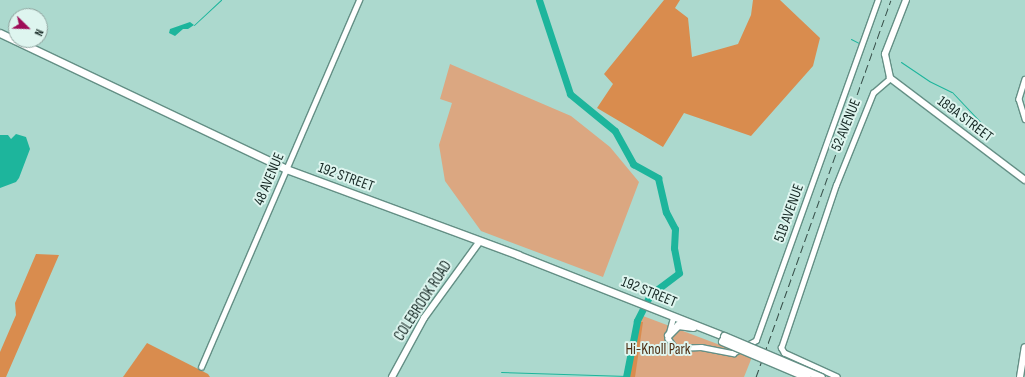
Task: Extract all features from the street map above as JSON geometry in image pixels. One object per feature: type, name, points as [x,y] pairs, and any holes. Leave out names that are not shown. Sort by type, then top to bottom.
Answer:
[{"type":"main road","name":"192 STREET","points":[[0,33],[286,169],[664,311],[807,377]]},
{"type":"main road","name":"192 STREET","points":[[693,324],[710,334],[821,377]]},
{"type":"main road","points":[[668,335],[678,326],[710,334]]},
{"type":"street","name":"48 AVENUE","points":[[202,367],[360,0]]},
{"type":"street","name":"51B AVENUE","points":[[668,335],[670,343],[675,348],[701,347],[730,353],[742,350],[756,340],[878,0]]},
{"type":"street","points":[[890,78],[885,54],[906,0]]},
{"type":"street","name":"189A STREET","points":[[890,78],[1025,180]]},
{"type":"street","name":"52 AVENUE","points":[[837,377],[782,350],[808,265],[873,93],[890,78]]},
{"type":"street","points":[[1025,79],[1019,99],[1022,114],[1025,119]]},
{"type":"street","name":"COLEBROOK ROAD","points":[[392,377],[424,318],[480,241]]},
{"type":"street","points":[[668,335],[674,316]]},
{"type":"street","points":[[1020,377],[1025,347]]},
{"type":"green space","points":[[450,64],[571,116],[610,147],[639,182],[603,277],[481,231],[445,181],[439,145],[452,103],[440,99]]},
{"type":"green space","name":"Hi-Knoll Park","points":[[643,316],[752,357],[744,377],[626,377],[634,334]]},
{"type":"shaded area","points":[[664,0],[680,0],[675,8],[688,18],[692,57],[738,44],[751,15],[753,0],[780,0],[820,38],[813,66],[751,136],[684,113],[663,147],[597,108],[613,84],[604,74]]},
{"type":"shaded area","points":[[190,22],[194,25],[188,29],[183,29],[175,36],[169,33],[170,29]]},
{"type":"shaded area","points":[[16,134],[26,137],[30,149],[16,182],[0,188],[0,135],[8,135],[11,139]]},
{"type":"shaded area","points":[[36,254],[59,255],[6,377],[0,377],[0,352],[16,315],[15,303]]},
{"type":"shaded area","points":[[640,322],[643,322],[635,377],[629,377]]},
{"type":"shaded area","points":[[147,343],[208,374],[210,377],[123,377]]},
{"type":"waterway","points":[[194,25],[221,0]]},
{"type":"waterway","points":[[539,0],[570,94],[615,131],[633,164],[658,178],[666,212],[675,229],[674,248],[679,273],[650,295],[637,321],[626,377]]},
{"type":"waterway","points":[[851,39],[859,43]]},
{"type":"waterway","points":[[901,62],[929,81],[952,92],[985,127]]},
{"type":"waterway","points":[[501,372],[627,376]]},
{"type":"railway","points":[[756,377],[891,0]]}]
